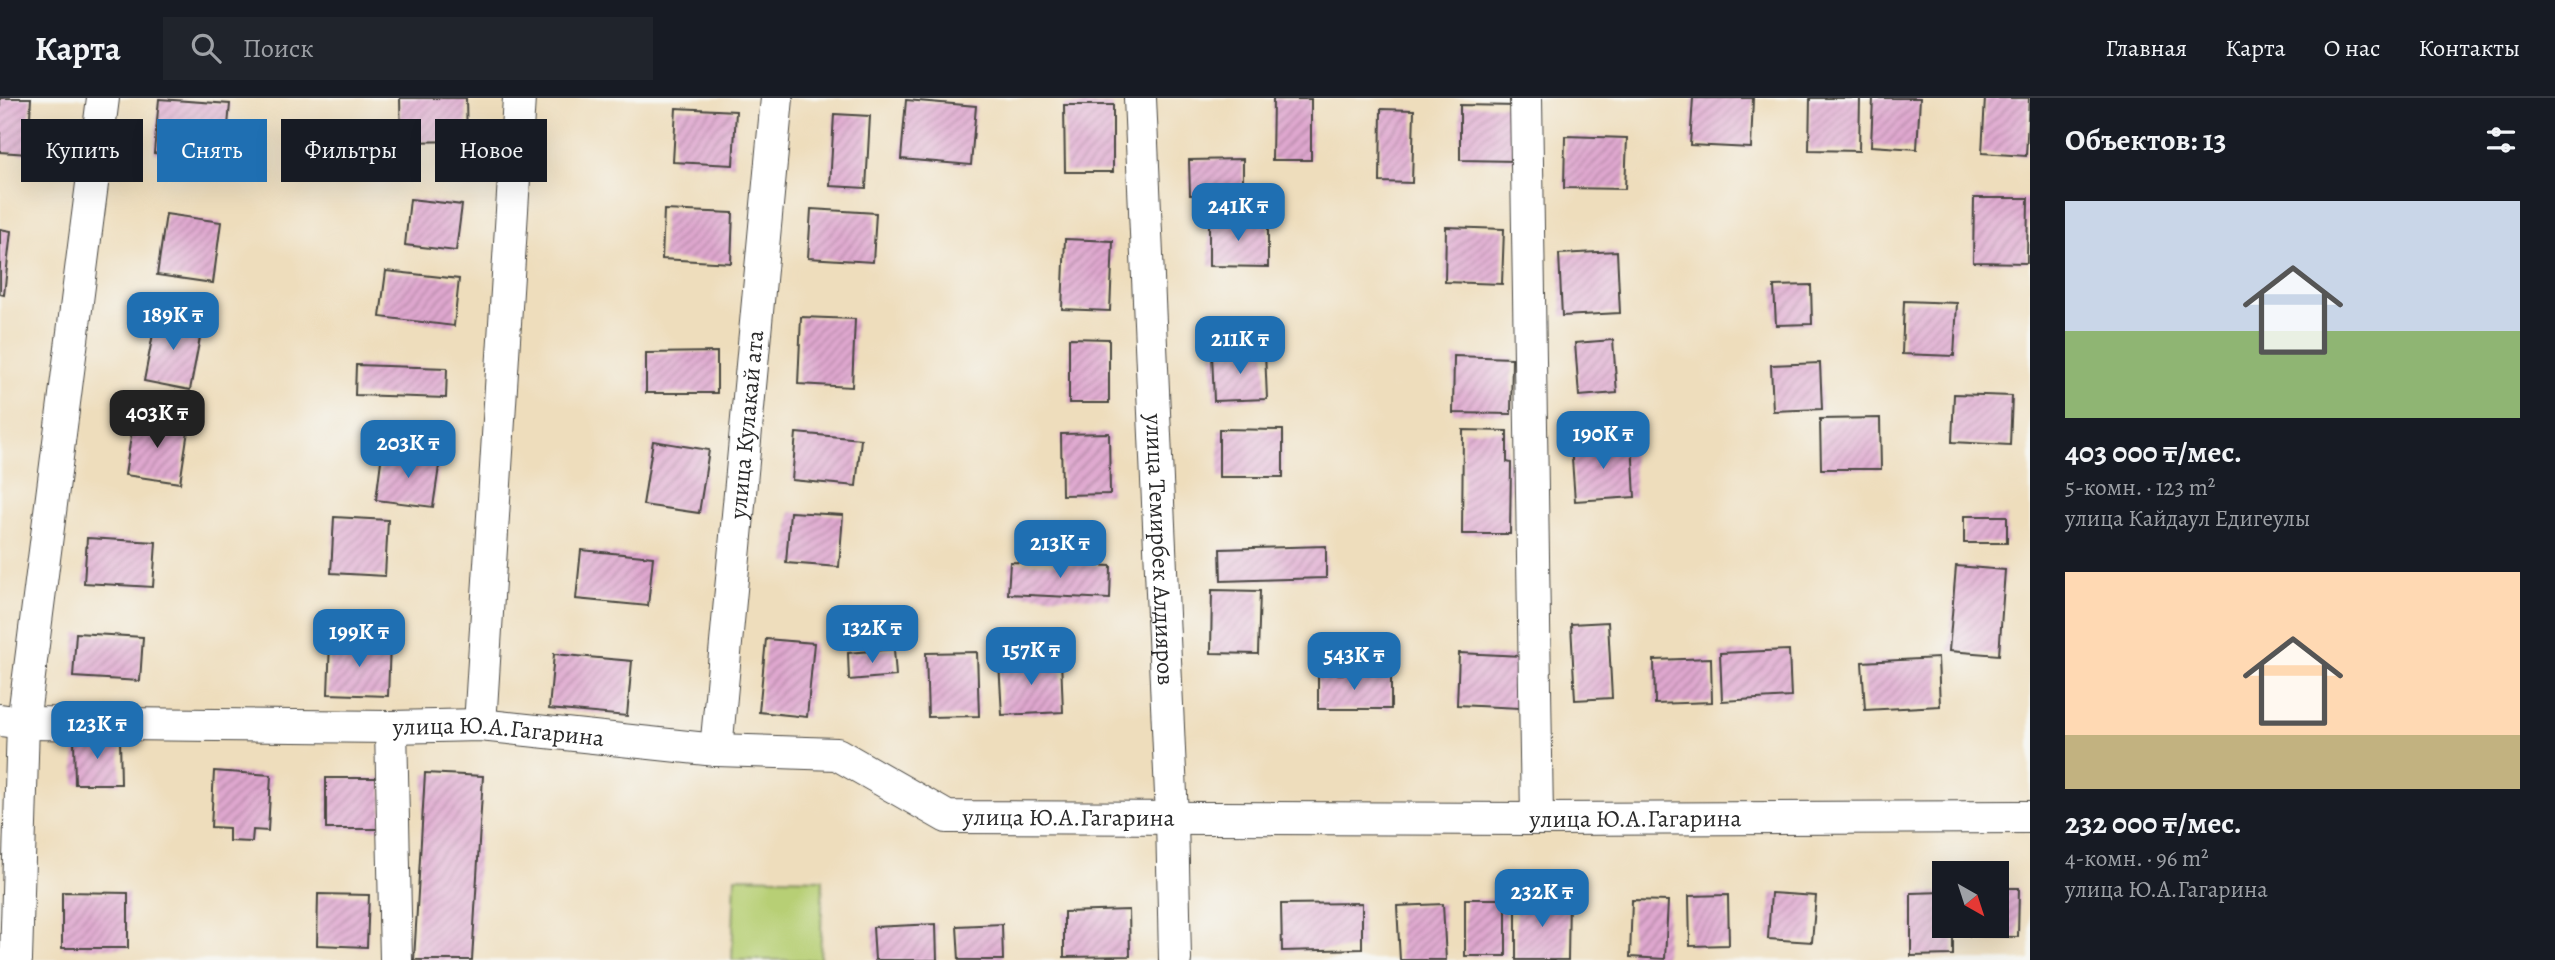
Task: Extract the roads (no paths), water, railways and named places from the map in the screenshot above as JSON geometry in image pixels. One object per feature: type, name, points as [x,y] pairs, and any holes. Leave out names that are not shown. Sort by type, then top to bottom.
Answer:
[{"type":"street","points":[[16,960],[11,722],[103,98]]},
{"type":"street","points":[[480,725],[519,98]]},
{"type":"street","name":"улица Кулакай ата","points":[[716,750],[777,98]]},
{"type":"street","name":"улица Темирбек Алдияров","points":[[1140,98],[1172,817],[1175,960]]},
{"type":"street","points":[[1526,98],[1537,820]]},
{"type":"street","name":"улица Ю.А.Гагарина","points":[[11,722],[391,727],[480,725],[716,750],[837,754],[947,817],[1537,820],[2030,817]]},
{"type":"street","points":[[391,727],[396,960]]}]
